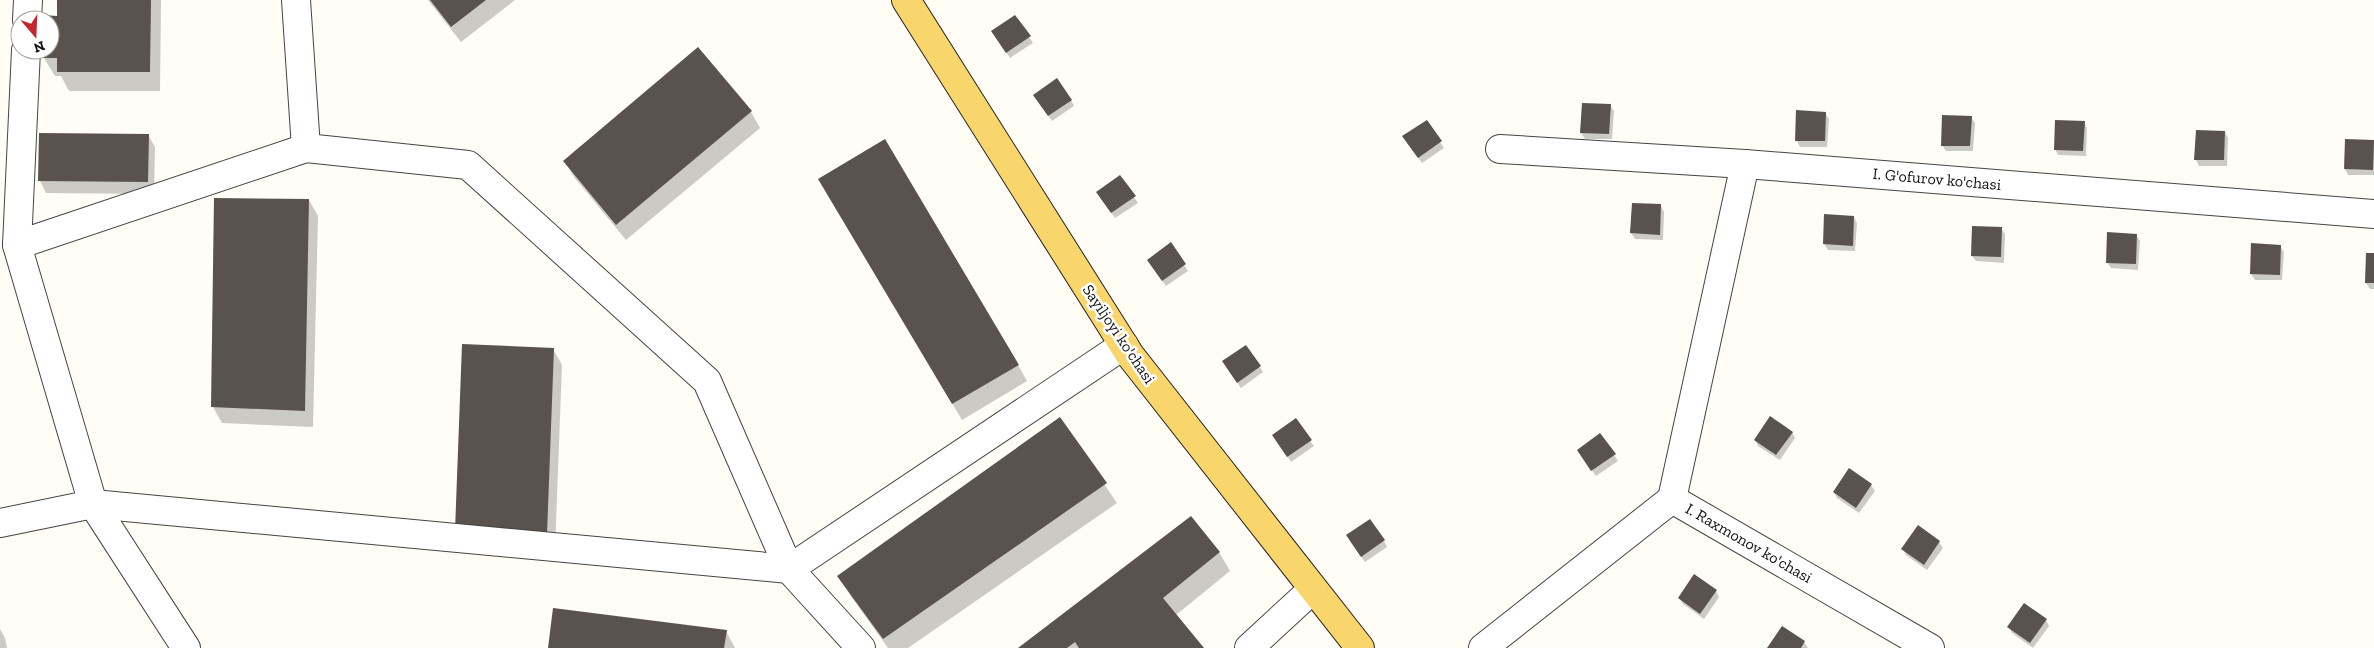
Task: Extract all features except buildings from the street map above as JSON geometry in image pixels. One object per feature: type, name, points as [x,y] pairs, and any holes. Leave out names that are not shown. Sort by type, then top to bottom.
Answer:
[{"type":"main road","name":"Sayiljoyi ko'chasi","points":[[906,0],[1124,345],[1360,648]]},
{"type":"street","points":[[296,0],[306,148]]},
{"type":"street","points":[[26,60],[17,245],[93,504],[186,648]]},
{"type":"street","points":[[17,245],[306,148],[468,165],[707,381],[790,569],[861,648]]},
{"type":"street","name":"I. G'ofurov ko'chasi","points":[[1500,149],[1745,164],[2374,214]]},
{"type":"street","points":[[1672,499],[1745,164]]},
{"type":"street","points":[[0,523],[93,504],[790,569],[1124,345]]},
{"type":"street","name":"I. Raxmonov ko'chasi","points":[[1483,648],[1672,499],[1930,648]]},
{"type":"street","points":[[1248,648],[1313,589]]}]
